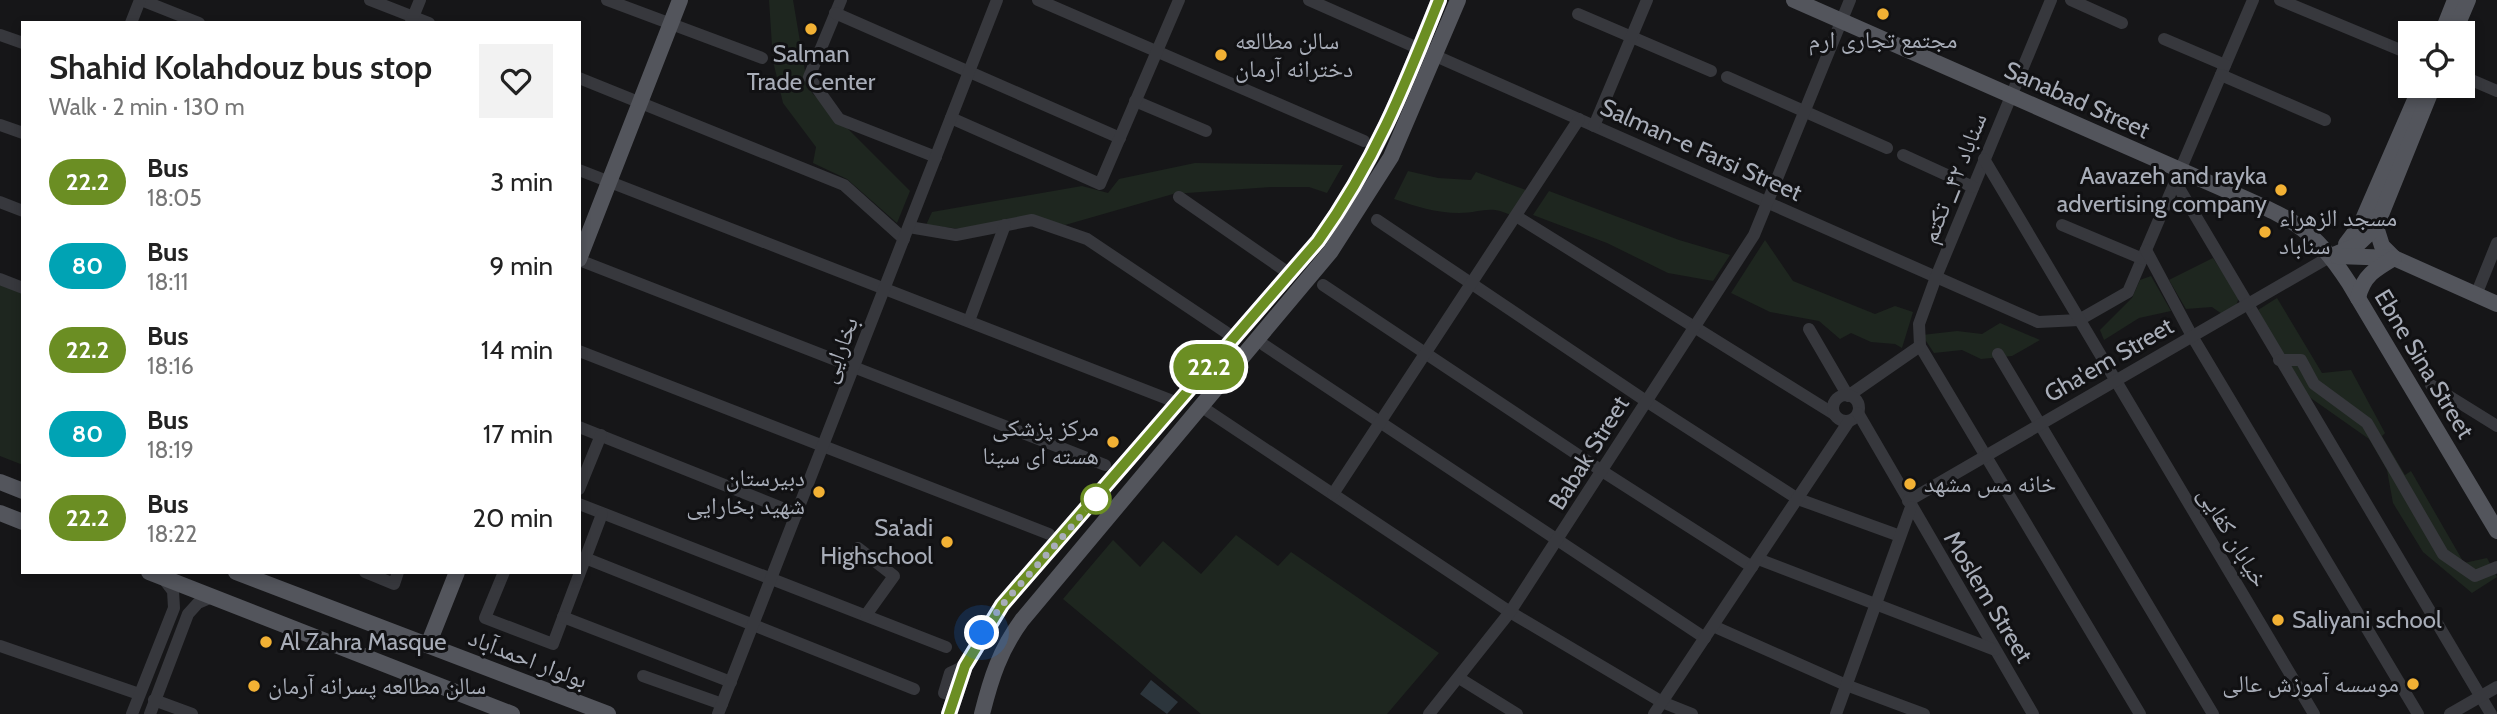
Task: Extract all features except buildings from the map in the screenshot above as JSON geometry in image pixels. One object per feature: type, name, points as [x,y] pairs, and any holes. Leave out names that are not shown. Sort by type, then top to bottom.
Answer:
[{"type":"main road","points":[[581,255],[680,0]]},
{"type":"main road","points":[[982,714],[992,671],[1016,628],[1331,251],[1360,208],[1391,157],[1426,52],[1439,0]]},
{"type":"main road","points":[[949,714],[953,695],[965,666],[1002,605],[1290,274],[1348,200],[1426,52],[1458,0]]},
{"type":"main road","name":"Sanabad Street","points":[[1794,0],[2011,96],[2178,177],[2291,219],[2309,231],[2331,256]]},
{"type":"main road","points":[[2447,21],[2455,0]]},
{"type":"main road","points":[[2459,21],[2468,0]]},
{"type":"main road","points":[[2331,256],[2354,239],[2416,98]]},
{"type":"main road","points":[[2331,256],[2357,245],[2376,227],[2428,98]]},
{"type":"main road","points":[[2376,227],[2382,246],[2394,258],[2497,304]]},
{"type":"main road","points":[[2331,256],[2394,258]]},
{"type":"main road","name":"Ebne Sina Street","points":[[2331,256],[2489,506],[2497,531]]},
{"type":"main road","points":[[2358,298],[2367,276],[2394,258]]},
{"type":"main road","points":[[0,482],[21,490]]},
{"type":"main road","points":[[0,513],[21,521]]},
{"type":"main road","name":"بولوار احمدآباد","points":[[241,574],[608,714]]},
{"type":"main road","points":[[428,645],[456,574]]},
{"type":"main road","points":[[156,575],[490,709],[512,714]]},
{"type":"street","points":[[132,21],[140,0],[194,21]]},
{"type":"street","points":[[370,0],[412,20],[420,0]]},
{"type":"street","points":[[607,0],[762,58]]},
{"type":"street","points":[[841,0],[809,77],[839,118],[936,157]]},
{"type":"street","name":"بخارایی","points":[[720,709],[997,0]]},
{"type":"street","points":[[1038,0],[1364,141]]},
{"type":"street","points":[[951,118],[1100,184],[1179,0]]},
{"type":"street","name":"Salman-e Farsi Street","points":[[1309,0],[2038,323],[2079,320]]},
{"type":"street","points":[[1594,126],[1647,0]]},
{"type":"street","name":"Babak Street","points":[[1429,714],[1510,612],[1754,234],[1850,0]]},
{"type":"street","name":"سناباد ۴۲_ تکتم","points":[[1920,346],[1919,324],[1936,277],[2051,0]]},
{"type":"street","points":[[2071,0],[2122,23]]},
{"type":"street","points":[[2079,320],[2128,292],[2253,0]]},
{"type":"street","points":[[2280,0],[2398,49]]},
{"type":"street","points":[[835,13],[1119,138]]},
{"type":"street","points":[[1578,13],[1711,71]]},
{"type":"street","points":[[0,34],[21,42]]},
{"type":"street","points":[[2164,39],[2325,120]]},
{"type":"street","points":[[1727,77],[1886,148]]},
{"type":"street","points":[[581,79],[844,185],[906,233],[956,234],[1032,220],[1087,239],[1227,333]]},
{"type":"street","points":[[2475,82],[2497,91]]},
{"type":"street","points":[[1135,101],[1206,131]]},
{"type":"street","points":[[1333,494],[1579,119]]},
{"type":"street","points":[[0,124],[21,133]]},
{"type":"street","points":[[1903,155],[1973,187]]},
{"type":"street","name":"خیابان کفایی","points":[[1984,159],[2314,714]]},
{"type":"street","points":[[581,171],[1178,402]]},
{"type":"street","points":[[2178,177],[2247,305],[2491,714]]},
{"type":"street","points":[[1179,197],[1290,274]]},
{"type":"street","points":[[0,202],[21,210]]},
{"type":"street","points":[[1516,216],[1840,420],[1853,417]]},
{"type":"street","points":[[1377,220],[1646,401],[1798,499],[1900,536]]},
{"type":"street","points":[[969,321],[1005,225]]},
{"type":"street","points":[[2062,225],[2145,255],[2418,714]]},
{"type":"street","points":[[2476,295],[2497,243]]},
{"type":"street","name":"Gha'em Street","points":[[1909,504],[2331,256]]},
{"type":"street","points":[[581,261],[1105,465]]},
{"type":"street","points":[[0,279],[21,287]]},
{"type":"street","points":[[1323,285],[1602,471],[1755,563],[1815,582],[1996,650]]},
{"type":"street","points":[[1654,714],[1853,417],[1857,402],[1848,396],[1809,329]]},
{"type":"street","points":[[1264,345],[1379,424],[1705,638]]},
{"type":"street","points":[[1834,414],[1834,402],[1840,397],[1848,396],[1920,346],[2140,714]]},
{"type":"street","points":[[581,352],[1049,534]]},
{"type":"street","points":[[1998,354],[2038,426],[2213,714]]},
{"type":"street","points":[[2280,360],[2301,360],[2314,384],[2367,423],[2443,554],[2475,576],[2497,567]]},
{"type":"street","points":[[2431,385],[2497,426]]},
{"type":"street","points":[[1202,407],[1510,612],[1662,702],[1692,714]]},
{"type":"street","name":"Moslem Street","points":[[1853,417],[1909,504],[2033,714]]},
{"type":"street","points":[[581,428],[797,514]]},
{"type":"street","points":[[581,484],[601,435]]},
{"type":"street","points":[[1836,714],[1909,504]]},
{"type":"street","points":[[581,506],[946,647]]},
{"type":"street","points":[[581,571],[603,514]]},
{"type":"street","points":[[858,548],[894,576],[866,615]]},
{"type":"street","points":[[586,558],[755,623],[914,689]]},
{"type":"street","points":[[375,574],[396,578]]},
{"type":"street","points":[[503,574],[485,618],[552,644],[580,574]]},
{"type":"street","points":[[132,714],[174,608],[173,591],[156,575]]},
{"type":"street","points":[[150,714],[188,614],[198,603],[212,597]]},
{"type":"street","points":[[174,608],[181,607],[188,614]]},
{"type":"street","points":[[563,617],[731,682]]},
{"type":"street","points":[[1713,626],[1846,685],[1924,714]]},
{"type":"street","points":[[0,646],[139,694]]},
{"type":"street","points":[[643,676],[720,709]]},
{"type":"street","points":[[1459,678],[1517,714]]},
{"type":"street","points":[[2451,714],[2497,687]]},
{"type":"street","points":[[154,700],[192,714]]},
{"type":"shaded area","points":[[769,0],[793,0],[805,71],[812,93],[910,191],[897,223],[847,179],[813,163],[816,147],[783,103],[773,61]]},
{"type":"shaded area","points":[[1195,163],[1343,165],[1327,193],[1309,187],[1271,187],[1173,194],[1065,225],[1029,217],[961,229],[926,225],[932,212],[1082,186],[1108,193],[1119,179]]},
{"type":"shaded area","points":[[1408,171],[1438,178],[1471,180],[1476,172],[1526,190],[1512,216],[1498,210],[1442,212],[1394,199]]},
{"type":"shaded area","points":[[1549,191],[1679,240],[1730,255],[1713,281],[1668,273],[1607,243],[1533,215]]},
{"type":"shaded area","points":[[1765,240],[1793,281],[1875,314],[1895,306],[1913,312],[1902,348],[1895,344],[1871,342],[1851,333],[1840,339],[1819,321],[1770,312],[1731,293]]},
{"type":"shaded area","points":[[2213,258],[2239,297],[2236,306],[2222,314],[2212,307],[2186,309],[2169,280]]},
{"type":"shaded area","points":[[2151,276],[2171,311],[2139,318],[2104,340],[2100,330],[2132,298],[2140,280]]},
{"type":"shaded area","points":[[0,283],[21,291],[21,464],[0,456]]},
{"type":"shaded area","points":[[2277,298],[2322,373],[2351,370],[2385,433],[2382,436],[2405,475],[2411,471],[2464,563],[2487,558],[2497,577],[2472,593],[2423,552],[2393,503],[2387,470],[2369,439],[2305,394],[2258,310]]},
{"type":"shaded area","points":[[2000,323],[2040,340],[2012,356],[1981,359],[1962,350],[1934,353],[1922,335],[1957,331],[1982,334]]},
{"type":"shaded area","points":[[1236,535],[1278,566],[1291,552],[1439,653],[1387,714],[1201,714],[1063,599],[1113,540],[1140,567],[1163,541],[1201,574]]},
{"type":"shaded area","points":[[1151,680],[1178,702],[1167,714],[1140,694]]},
{"type":"bus line","name":"22.2","points":[[949,714],[953,695],[965,666],[982,633],[1002,605],[1318,241],[1348,200],[1377,149],[1439,0]]},
{"type":"place","name":"مجتمع تجاری ارم","points":[[1883,14]]},
{"type":"place","name":"Salman Trade Center","points":[[811,29]]},
{"type":"place","name":"سالن مطالعه دخترانه آرمان","points":[[1221,55]]},
{"type":"place","name":"Aavazeh and rayka advertising company","points":[[2281,190]]},
{"type":"place","name":"مسجد الزهراء سناباد","points":[[2265,232]]},
{"type":"place","name":"مرکز پزشکی هسته ای سینا","points":[[1113,442]]},
{"type":"place","name":"خانه مس مشهد","points":[[1910,484]]},
{"type":"place","name":"دبیرستان شهید بخارایی","points":[[819,492]]},
{"type":"place","name":"Sa'adi Highschool","points":[[947,542]]},
{"type":"place","name":"Saliyani school","points":[[2278,620]]},
{"type":"place","name":"Al Zahra Masque","points":[[266,642]]},
{"type":"place","name":"موسسه آموزش عالی","points":[[2413,684]]},
{"type":"place","name":"سالن مطالعه پسرانه آرمان","points":[[254,686]]},
{"type":"route","points":[[982,633],[1002,605],[1097,497],[1096,499]]}]
